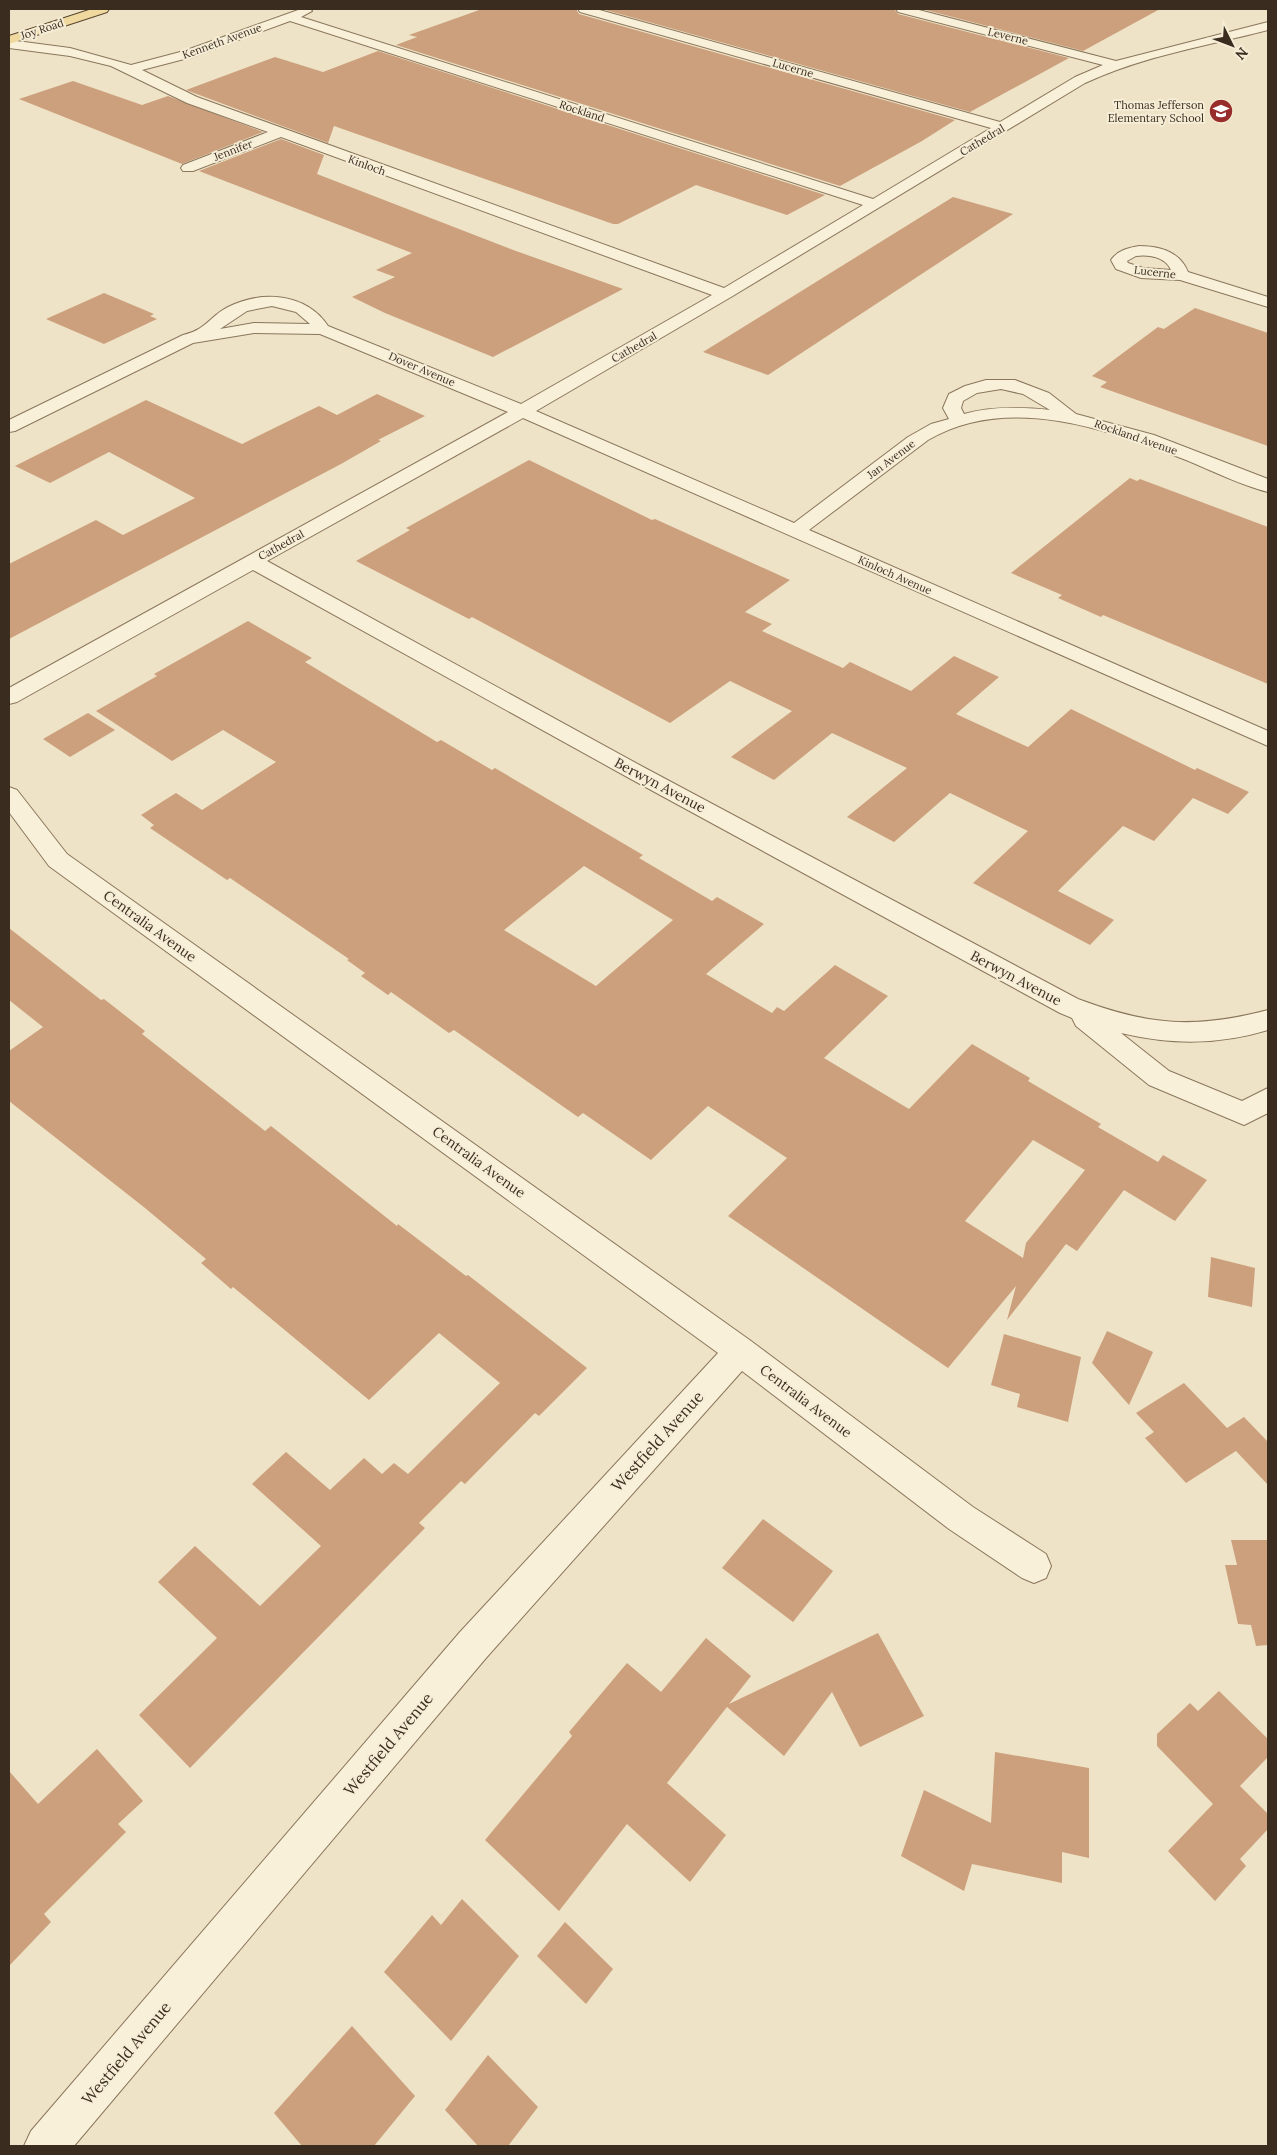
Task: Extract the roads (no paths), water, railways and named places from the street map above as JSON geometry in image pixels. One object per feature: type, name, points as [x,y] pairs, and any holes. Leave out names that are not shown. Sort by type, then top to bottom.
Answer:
[{"type":"main road","name":"Joy Road","points":[[9,42],[103,9]]},
{"type":"street","name":"Kenneth Avenue","points":[[130,69],[188,54],[313,9]]},
{"type":"street","name":"Lucerne","points":[[584,9],[1002,127]]},
{"type":"street","name":"Leverne","points":[[902,9],[1114,64]]},
{"type":"street","name":"Rockland","points":[[290,17],[875,204]]},
{"type":"street","name":"Cathedral","points":[[9,697],[522,412],[725,294],[1080,80],[1114,64],[1268,26]]},
{"type":"street","name":"Kinloch","points":[[9,42],[70,52],[130,69],[183,97],[725,294]]},
{"type":"street","name":"Jennifer","points":[[188,168],[279,133]]},
{"type":"street","name":"Lucerne","points":[[1181,275],[1268,302]]},
{"type":"street","name":"Dover Avenue","points":[[201,336],[231,312],[258,303],[290,304],[302,308],[310,314],[322,329]]},
{"type":"street","name":"Dover Avenue","points":[[9,427],[189,339],[254,328],[322,329],[522,412]]},
{"type":"street","points":[[959,421],[952,408],[955,398],[982,385],[998,383],[1028,389],[1050,400],[1070,418]]},
{"type":"street","name":"Kinloch Avenue","points":[[522,412],[1268,739]]},
{"type":"street","name":"Jan Avenue","points":[[796,531],[917,439],[937,428],[959,421],[999,414]]},
{"type":"street","name":"Rockland Avenue","points":[[999,414],[1035,414],[1070,418],[1118,429],[1268,486]]},
{"type":"street","name":"Berwyn Avenue","points":[[252,561],[637,773],[1069,1006],[1098,1018],[1134,1028],[1172,1033],[1217,1032],[1268,1020]]},
{"type":"street","name":"Centralia Avenue","points":[[9,795],[43,843],[58,860],[740,1351],[961,1518],[1034,1566]]},
{"type":"street","name":"Berwyn Avenue","points":[[1069,1006],[1159,1078],[1244,1114],[1268,1099]]},
{"type":"street","name":"Westfield Avenue","points":[[46,2146],[473,1645],[740,1351]]},
{"type":"place","name":"Thomas Jefferson Elementary School","points":[[1221,111]]}]
